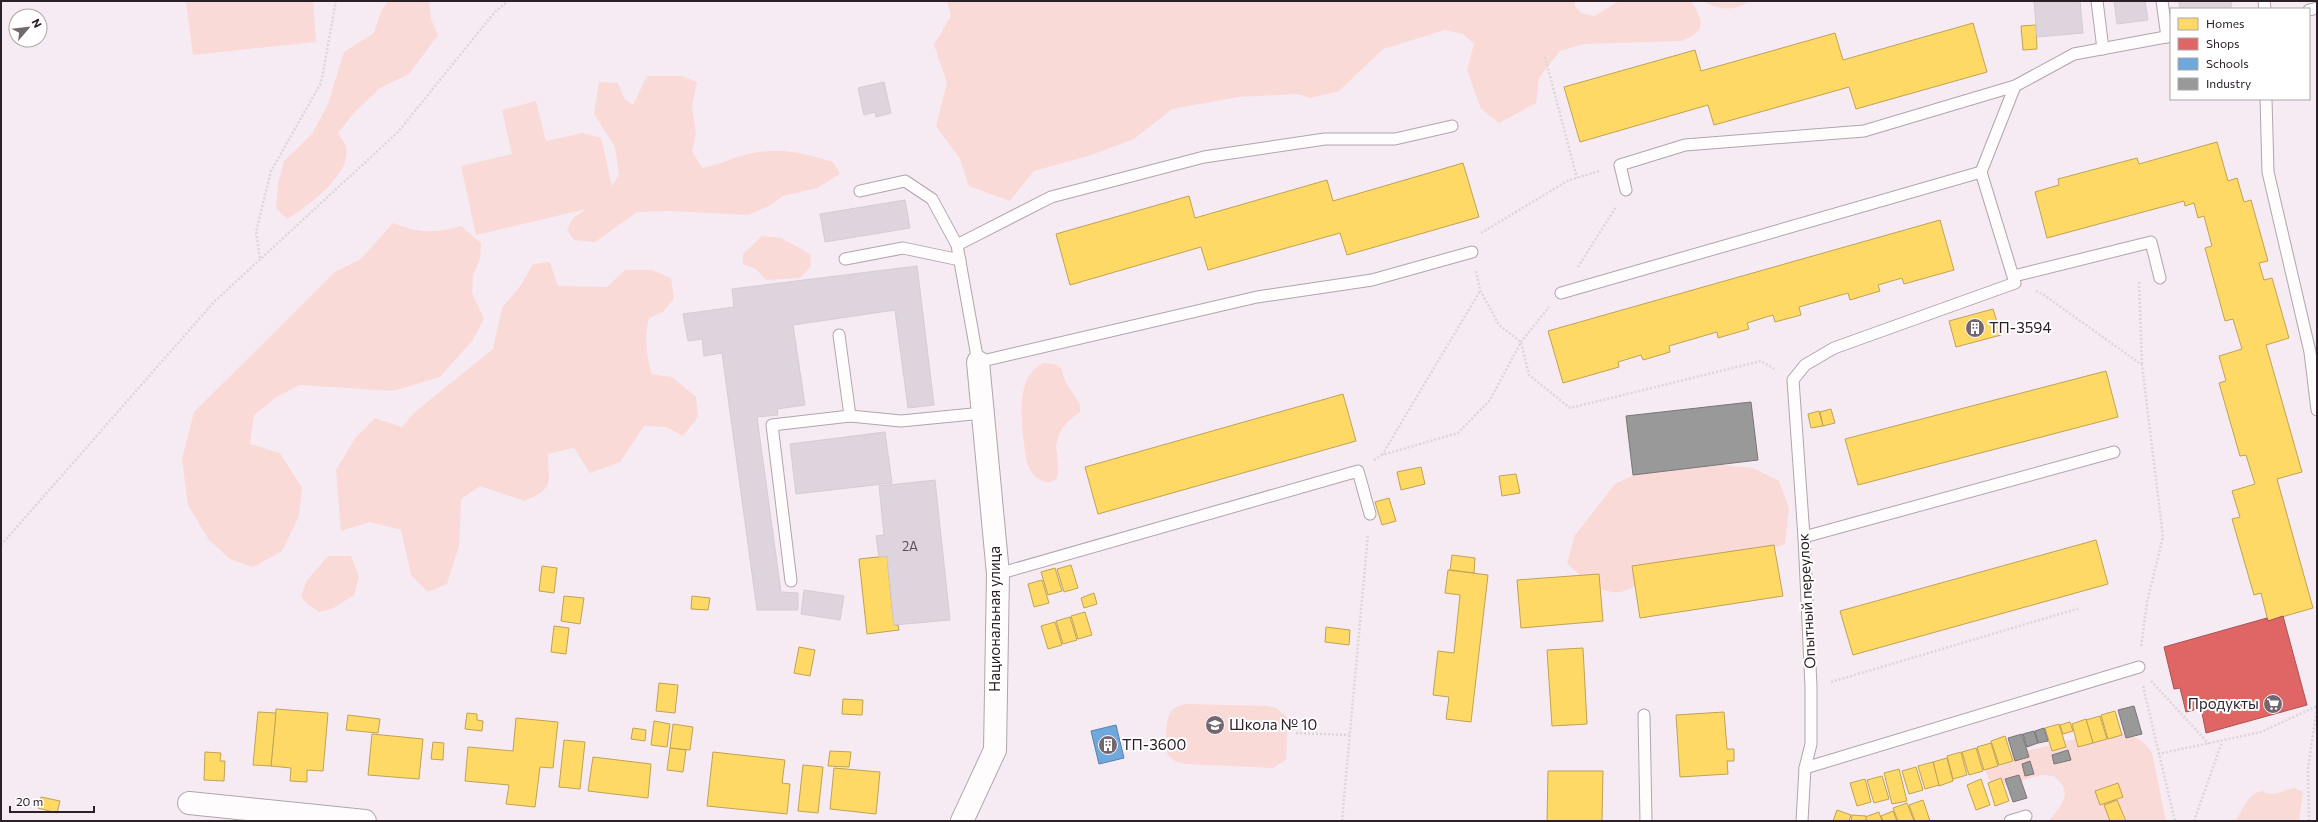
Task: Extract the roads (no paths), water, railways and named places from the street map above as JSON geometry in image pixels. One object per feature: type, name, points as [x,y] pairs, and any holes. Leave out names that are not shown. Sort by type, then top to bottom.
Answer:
[{"type":"street","name":"Национальная улица","points":[[962,821],[995,750],[998,574],[978,362]]},
{"type":"street","points":[[189,803],[365,821]]},
{"type":"lane","points":[[2097,1],[2103,49]]},
{"type":"lane","points":[[1626,190],[1620,165],[1685,146],[1864,131],[2015,86],[2074,54],[2169,37],[2162,1]]},
{"type":"lane","points":[[2015,86],[1981,172],[2014,276],[2151,242],[2160,278]]},
{"type":"lane","points":[[2266,100],[2268,172],[2310,352],[2317,410]]},
{"type":"lane","points":[[956,245],[1051,197],[1204,158],[1324,139],[1395,138],[1452,126]]},
{"type":"lane","points":[[1561,293],[1981,172]]},
{"type":"lane","points":[[860,191],[906,181],[932,199],[956,245],[978,362],[1257,297],[1372,280],[1472,252]]},
{"type":"lane","points":[[845,259],[903,248],[960,260]]},
{"type":"lane","name":"Опытный переулок","points":[[1802,821],[1805,768],[1811,744],[1811,688],[1804,537],[1793,380],[1805,365],[1834,348],[2015,283],[2014,276]]},
{"type":"lane","points":[[839,335],[850,416]]},
{"type":"lane","points":[[791,581],[772,425],[850,416],[901,421],[983,413]]},
{"type":"lane","points":[[1804,537],[2114,452]]},
{"type":"lane","points":[[998,574],[1358,471],[1370,514]]},
{"type":"lane","points":[[1805,768],[2139,668]]},
{"type":"lane","points":[[1644,714],[1646,821]]},
{"type":"lane","points":[[2010,821],[2026,816]]},
{"type":"place","name":"ТП-3594","points":[[1975,328]]},
{"type":"place","name":"Продукты","points":[[2273,704]]},
{"type":"place","name":"Школа № 10","points":[[1215,725]]},
{"type":"place","name":"ТП-3600","points":[[1108,745]]}]
